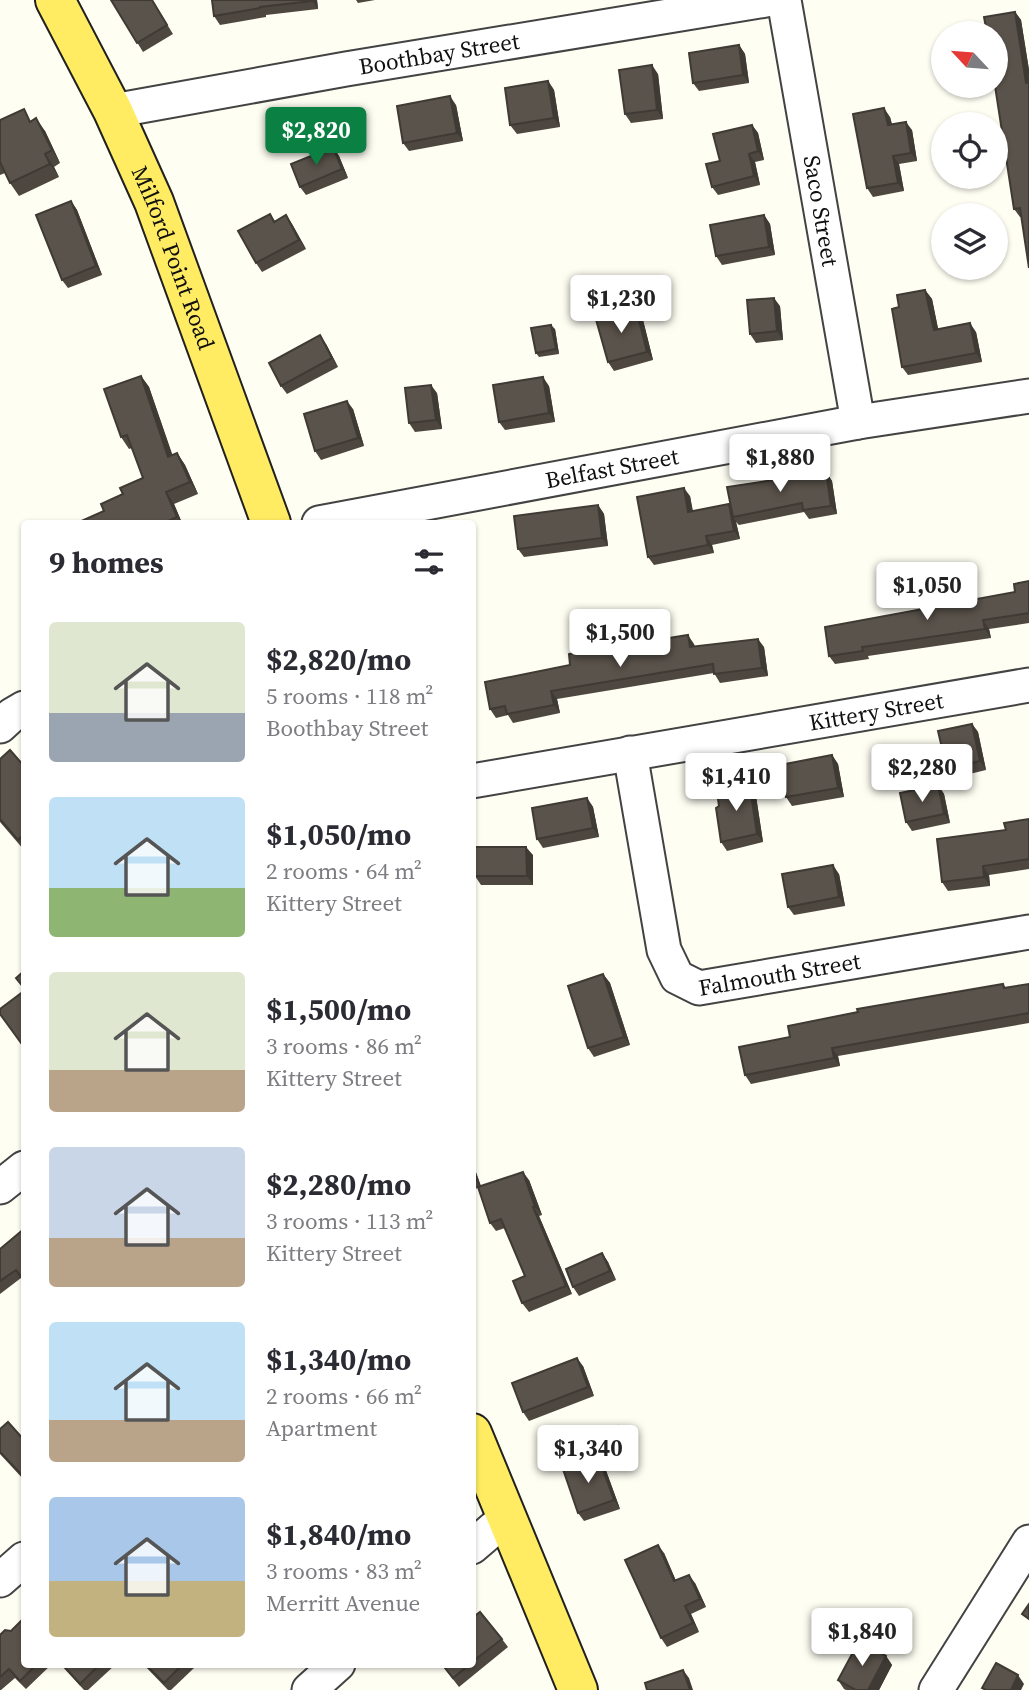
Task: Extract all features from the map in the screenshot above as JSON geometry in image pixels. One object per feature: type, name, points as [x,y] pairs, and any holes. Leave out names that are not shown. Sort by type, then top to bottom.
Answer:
[{"type":"main road","name":"Milford Point Road","points":[[54,0],[113,111],[158,213],[270,520]]},
{"type":"main road","points":[[476,1443],[578,1690]]},
{"type":"street","name":"Boothbay Street","points":[[113,111],[346,69],[625,12],[766,0]]},
{"type":"street","name":"Saco Street","points":[[784,0],[858,422]]},
{"type":"street","name":"Belfast Street","points":[[334,520],[858,422],[1029,396]]},
{"type":"street","name":"Kittery Street","points":[[476,780],[1029,685]]},
{"type":"street","points":[[0,726],[21,710]]},
{"type":"street","name":"Falmouth Street","points":[[630,753],[663,950],[677,977],[699,988],[1029,932]]},
{"type":"street","points":[[0,1186],[21,1170]]},
{"type":"street","points":[[476,1544],[507,1517]]},
{"type":"street","points":[[936,1690],[1029,1542]]},
{"type":"street","points":[[0,1580],[21,1562]]},
{"type":"street","points":[[309,1690],[334,1668]]},
{"type":"building","points":[[111,0],[152,0],[167,25],[137,43]]},
{"type":"building","points":[[212,0],[312,0],[312,1],[214,16]]},
{"type":"building","points":[[1015,12],[1026,83],[1029,82],[1029,268],[1020,208],[1014,209],[1008,170],[1008,112],[999,112],[997,98],[1008,98],[1008,21],[985,21],[984,17]]},
{"type":"building","points":[[739,45],[743,75],[693,83],[689,53]]},
{"type":"building","points":[[652,65],[657,110],[625,114],[619,70]]},
{"type":"building","points":[[548,81],[554,118],[510,125],[505,88]]},
{"type":"building","points":[[450,96],[457,133],[403,143],[397,106]]},
{"type":"building","points":[[884,108],[888,125],[906,122],[911,153],[893,156],[898,183],[867,188],[853,114]]},
{"type":"building","points":[[24,109],[30,122],[36,118],[52,150],[45,154],[50,164],[10,183],[0,162],[0,120]]},
{"type":"building","points":[[752,125],[758,151],[749,154],[754,176],[712,187],[706,164],[720,161],[713,134]]},
{"type":"building","points":[[333,147],[342,169],[300,187],[291,164]]},
{"type":"building","points":[[71,201],[96,266],[62,280],[36,215]]},
{"type":"building","points":[[270,214],[274,222],[286,215],[299,240],[256,263],[238,231]]},
{"type":"building","points":[[764,215],[769,247],[716,256],[710,225]]},
{"type":"building","points":[[925,290],[934,330],[970,323],[976,353],[902,367],[892,309],[899,307],[897,295]]},
{"type":"building","points":[[774,298],[777,331],[750,334],[747,300]]},
{"type":"building","points":[[637,312],[647,352],[608,362],[595,316]]},
{"type":"building","points":[[551,325],[556,349],[536,353],[531,328]]},
{"type":"building","points":[[320,335],[332,358],[281,386],[269,363]]},
{"type":"building","points":[[141,376],[168,457],[177,453],[190,482],[166,492],[177,517],[170,520],[84,520],[104,511],[101,504],[123,494],[120,488],[143,478],[127,435],[121,437],[104,389]]},
{"type":"building","points":[[543,377],[549,413],[499,422],[493,385]]},
{"type":"building","points":[[431,385],[436,420],[409,423],[405,388]]},
{"type":"building","points":[[347,401],[358,438],[315,451],[304,414]]},
{"type":"building","points":[[826,472],[831,506],[803,510],[802,503],[733,517],[727,487]]},
{"type":"building","points":[[684,488],[688,512],[729,504],[734,531],[706,536],[708,545],[648,557],[637,497]]},
{"type":"building","points":[[598,505],[602,538],[518,549],[514,516]]},
{"type":"building","points":[[1029,581],[1029,613],[983,620],[985,629],[862,647],[863,651],[829,656],[825,627],[1015,592],[1014,584]]},
{"type":"building","points":[[688,635],[690,647],[758,639],[762,668],[714,674],[713,664],[551,691],[554,705],[507,714],[505,706],[490,709],[485,682],[570,665],[569,654]]},
{"type":"building","points":[[972,724],[980,761],[947,769],[938,731]]},
{"type":"building","points":[[10,750],[21,763],[21,837],[18,840],[0,819],[0,759]]},
{"type":"building","points":[[832,755],[838,788],[786,797],[780,765]]},
{"type":"building","points":[[737,784],[739,788],[750,787],[757,834],[721,842],[716,808],[719,806],[717,792]]},
{"type":"building","points":[[938,785],[944,814],[906,822],[900,793]]},
{"type":"building","points":[[587,798],[593,828],[537,839],[532,808]]},
{"type":"building","points":[[1029,819],[1029,859],[983,866],[984,877],[942,882],[937,839],[1006,830],[1004,823]]},
{"type":"building","points":[[476,847],[526,847],[527,876],[476,876]]},
{"type":"building","points":[[833,865],[839,897],[788,907],[782,874]]},
{"type":"building","points":[[603,974],[624,1037],[588,1048],[568,986]]},
{"type":"building","points":[[1003,984],[1004,988],[1029,984],[1029,1013],[832,1048],[834,1058],[745,1075],[739,1047],[790,1037],[788,1026],[858,1012],[857,1009]]},
{"type":"building","points":[[21,993],[21,1043],[0,1014],[0,1009]]},
{"type":"building","points":[[523,1172],[533,1207],[566,1286],[522,1303],[513,1281],[525,1276],[501,1219],[490,1223],[478,1187]]},
{"type":"building","points":[[21,1232],[21,1277],[16,1270],[0,1281],[0,1249]]},
{"type":"building","points":[[602,1253],[610,1271],[573,1287],[566,1269]]},
{"type":"building","points":[[577,1358],[588,1387],[523,1412],[512,1383]]},
{"type":"building","points":[[8,1422],[21,1437],[21,1474],[0,1452],[0,1429]]},
{"type":"building","points":[[618,1426],[626,1446],[603,1455],[595,1435]]},
{"type":"building","points":[[598,1456],[614,1500],[578,1513],[563,1469]]},
{"type":"building","points":[[658,1545],[674,1581],[689,1575],[700,1599],[685,1606],[693,1623],[661,1638],[625,1560]]},
{"type":"building","points":[[1029,1604],[1029,1619],[1022,1614]]},
{"type":"building","points":[[480,1612],[502,1639],[476,1659],[476,1615]]},
{"type":"building","points":[[21,1621],[21,1668],[33,1668],[20,1681],[9,1669],[0,1677],[0,1635],[5,1630],[11,1631]]},
{"type":"building","points":[[859,1641],[886,1656],[868,1690],[856,1690],[838,1680]]},
{"type":"building","points":[[996,1663],[1018,1675],[1011,1690],[982,1688]]},
{"type":"building","points":[[66,1668],[96,1668],[80,1684]]},
{"type":"building","points":[[149,1668],[179,1668],[164,1683]]},
{"type":"building","points":[[445,1668],[465,1668],[453,1678]]},
{"type":"building","points":[[683,1670],[690,1690],[647,1690],[645,1683]]}]
